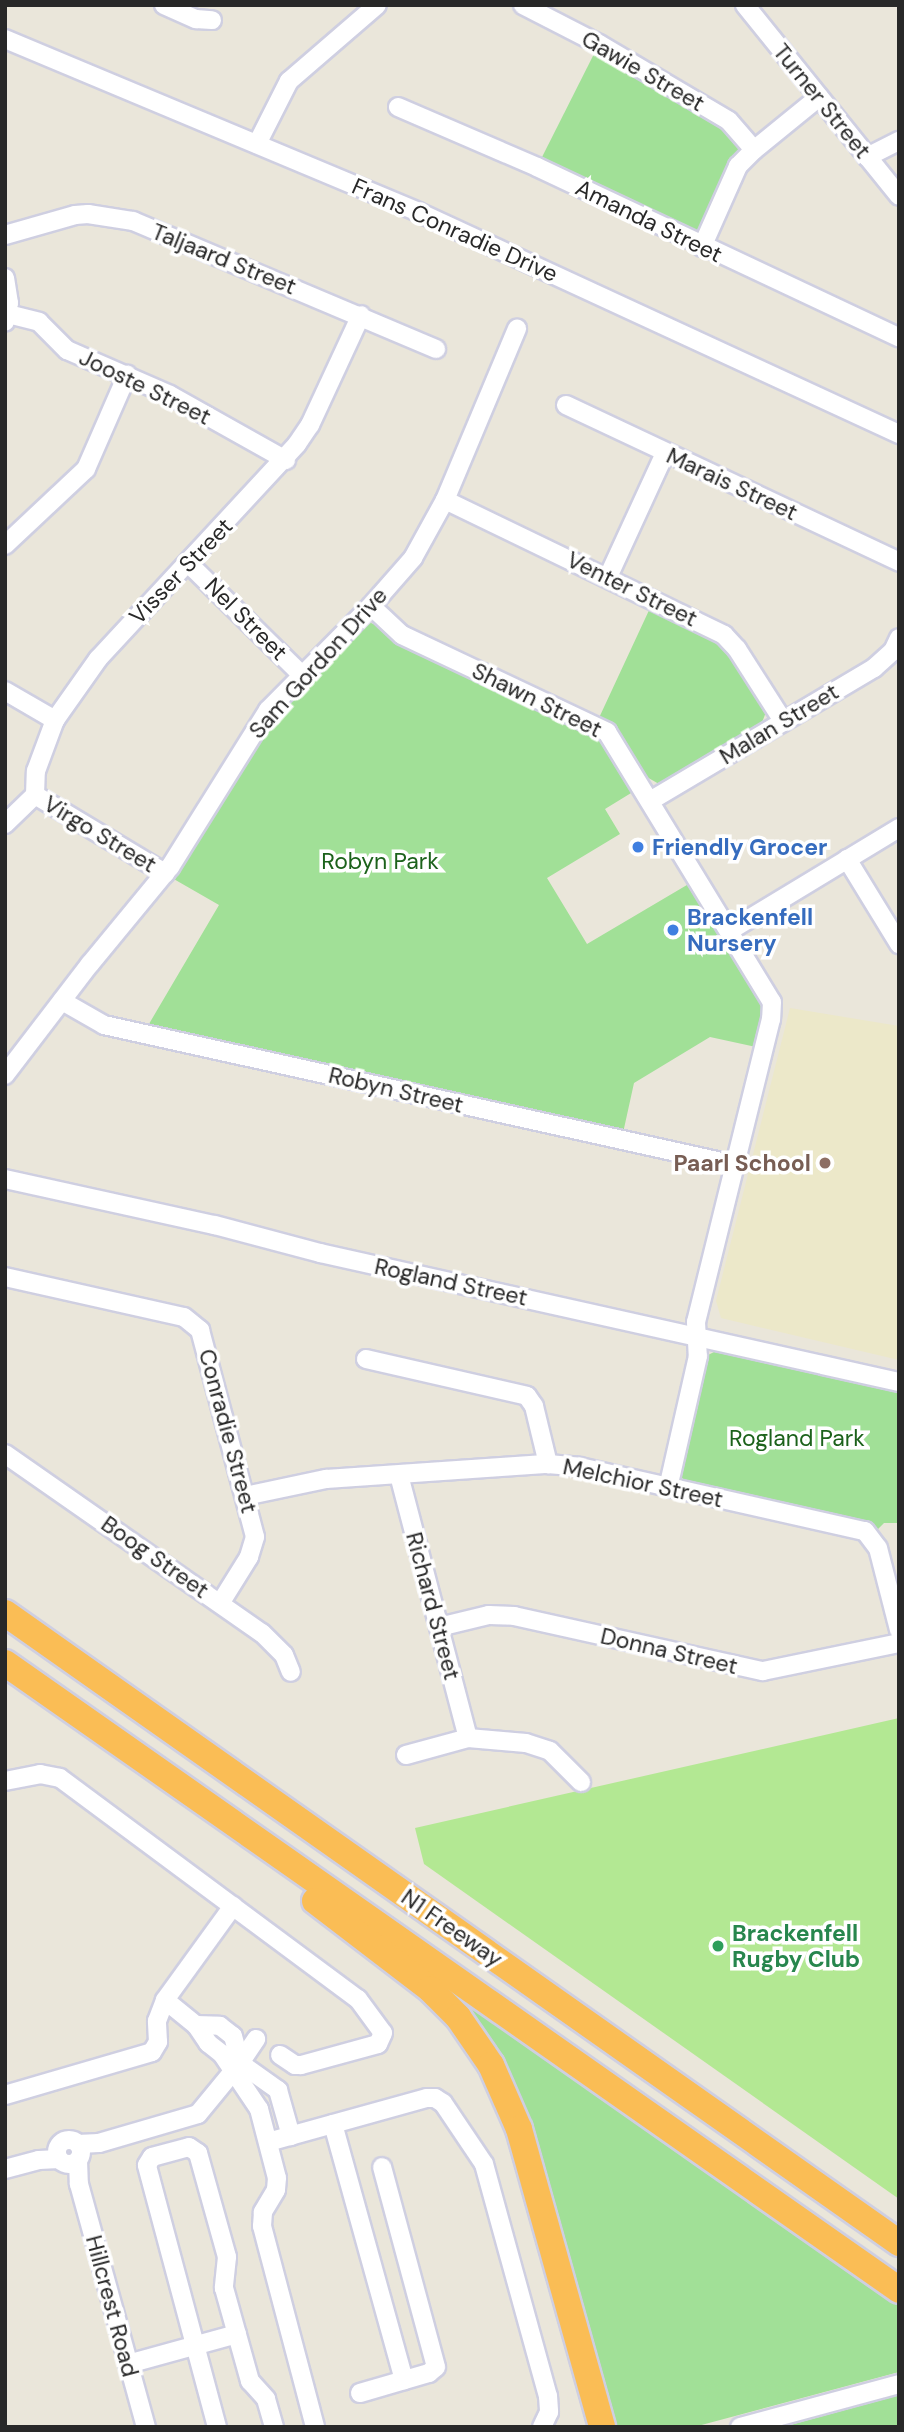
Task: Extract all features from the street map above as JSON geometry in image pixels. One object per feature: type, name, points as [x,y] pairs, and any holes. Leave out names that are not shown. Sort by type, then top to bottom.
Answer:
[{"type":"highway","name":"N1 Freeway","points":[[5,1613],[899,2243]]},
{"type":"highway","name":"N1 Freeway","points":[[5,1663],[899,2290]]},
{"type":"highway","points":[[107,1735],[121,1757],[406,1968],[458,2017],[476,2040],[500,2083],[519,2129],[603,2427]]},
{"type":"street","points":[[164,5],[196,19],[212,20]]},
{"type":"street","name":"Gawie Street","points":[[523,5],[599,44],[729,121],[754,150]]},
{"type":"street","name":"Turner Street","points":[[746,5],[899,196]]},
{"type":"street","points":[[257,144],[289,80],[374,6]]},
{"type":"street","name":"Frans Conradie Drive","points":[[6,41],[418,212],[899,434]]},
{"type":"street","points":[[702,247],[738,166],[820,97]]},
{"type":"street","name":"Amanda Street","points":[[398,107],[537,167],[702,247],[899,337]]},
{"type":"street","points":[[867,157],[899,141]]},
{"type":"street","name":"Taljaard Street","points":[[5,235],[75,215],[89,214],[133,221],[361,315],[436,349]]},
{"type":"street","points":[[5,278],[9,292],[7,318]]},
{"type":"street","name":"Visser Street","points":[[35,795],[36,771],[55,720],[97,659],[286,460],[310,425],[361,315]]},
{"type":"street","name":"Jooste Street","points":[[7,318],[34,320],[67,350],[170,395],[286,460]]},
{"type":"street","name":"Sam Gordon Drive","points":[[6,1073],[165,873],[268,710],[371,606],[413,558],[445,500],[517,329]]},
{"type":"street","points":[[5,545],[86,469],[94,457],[127,375]]},
{"type":"street","name":"Marais Street","points":[[566,405],[899,562]]},
{"type":"street","points":[[608,577],[665,453]]},
{"type":"street","name":"Venter Street","points":[[445,500],[724,635],[737,649],[783,721]]},
{"type":"street","name":"Nel Street","points":[[189,564],[302,675]]},
{"type":"street","name":"Shawn Street","points":[[371,606],[402,635],[607,732],[767,993],[772,1008],[696,1322],[698,1356],[668,1488]]},
{"type":"street","name":"Malan Street","points":[[650,801],[874,668],[893,651],[899,638]]},
{"type":"street","points":[[5,691],[55,720]]},
{"type":"street","points":[[5,824],[35,795]]},
{"type":"street","name":"Virgo Street","points":[[35,795],[165,873]]},
{"type":"street","points":[[729,931],[899,828]]},
{"type":"street","points":[[847,859],[899,944]]},
{"type":"street","name":"Robyn Street","points":[[62,1001],[104,1025],[735,1165]]},
{"type":"street","name":"Rogland Street","points":[[5,1179],[899,1382]]},
{"type":"street","name":"Conradie Street","points":[[5,1277],[184,1317],[196,1324],[202,1336],[245,1496],[255,1544],[221,1602]]},
{"type":"street","points":[[366,1360],[527,1396],[534,1406],[548,1464]]},
{"type":"street","name":"Boog Street","points":[[5,1454],[221,1602],[274,1642],[291,1672]]},
{"type":"street","name":"Melchior Street","points":[[245,1496],[326,1479],[548,1464],[580,1467],[859,1529],[872,1536],[877,1548],[899,1630]]},
{"type":"street","name":"Richard Street","points":[[399,1475],[468,1738]]},
{"type":"street","name":"Donna Street","points":[[439,1627],[489,1615],[513,1616],[763,1671],[899,1643]]},
{"type":"street","points":[[406,1755],[468,1738],[539,1745],[550,1751],[581,1782]]},
{"type":"street","points":[[5,1781],[40,1774],[60,1779],[358,1999],[383,2033],[378,2044],[301,2065],[295,2065],[280,2055]]},
{"type":"street","points":[[5,2095],[148,2055],[158,2042],[157,2021],[165,2000],[233,1906]]},
{"type":"street","points":[[165,2000],[196,2025],[208,2043],[222,2054],[255,2101],[277,2182],[261,2221],[315,2427]]},
{"type":"street","points":[[196,2025],[220,2026],[234,2038],[238,2074]]},
{"type":"street","points":[[5,2169],[70,2154],[198,2114],[238,2074],[256,2039]]},
{"type":"street","points":[[238,2074],[269,2082],[278,2090],[291,2136]]},
{"type":"street","points":[[268,2142],[435,2098],[443,2103],[475,2146],[484,2164],[548,2396],[549,2412],[542,2427]]},
{"type":"street","points":[[333,2124],[404,2380]]},
{"type":"street","points":[[217,2427],[147,2165],[152,2157],[189,2147],[196,2149],[227,2257],[224,2288],[250,2381],[264,2395],[274,2427]]},
{"type":"street","name":"Hillcrest Road","points":[[70,2154],[146,2427]]},
{"type":"street","points":[[360,2392],[432,2372],[436,2364],[382,2167]]},
{"type":"street","points":[[128,2364],[237,2334]]},
{"type":"street","points":[[740,2427],[899,2384]]},
{"type":"shaded area","name":"Paarl School","points":[[790,1008],[899,1026],[899,1360],[721,1318],[716,1301]]},
{"type":"green space","points":[[599,44],[729,121],[754,150],[702,247],[537,167]]},
{"type":"green space","points":[[651,606],[714,637],[728,650],[766,712],[761,725],[659,784],[645,776],[619,734],[598,720]]},
{"type":"green space","name":"Robyn Park","points":[[371,623],[381,627],[400,644],[601,737],[636,790],[605,809],[620,834],[547,878],[587,944],[692,882],[765,1007],[756,1047],[710,1037],[634,1083],[623,1133],[146,1029],[219,905],[172,878],[275,715],[364,624]]},
{"type":"green space","name":"Rogland Park","points":[[720,1349],[899,1389],[899,1523],[884,1523],[876,1531],[684,1481],[680,1474],[706,1356]]},
{"type":"green space","points":[[899,1718],[899,2199],[424,1864],[415,1828]]},
{"type":"green space","points":[[422,1970],[899,2305],[899,2372],[694,2427],[609,2427],[524,2128]]},
{"type":"green space","points":[[899,2395],[899,2427],[783,2427]]},
{"type":"place","name":"Friendly Grocer","points":[[638,847]]},
{"type":"place","name":"Brackenfell Nursery","points":[[673,930]]},
{"type":"place","name":"Paarl School","points":[[825,1163]]},
{"type":"place","name":"Brackenfell Rugby Club","points":[[718,1946]]}]
